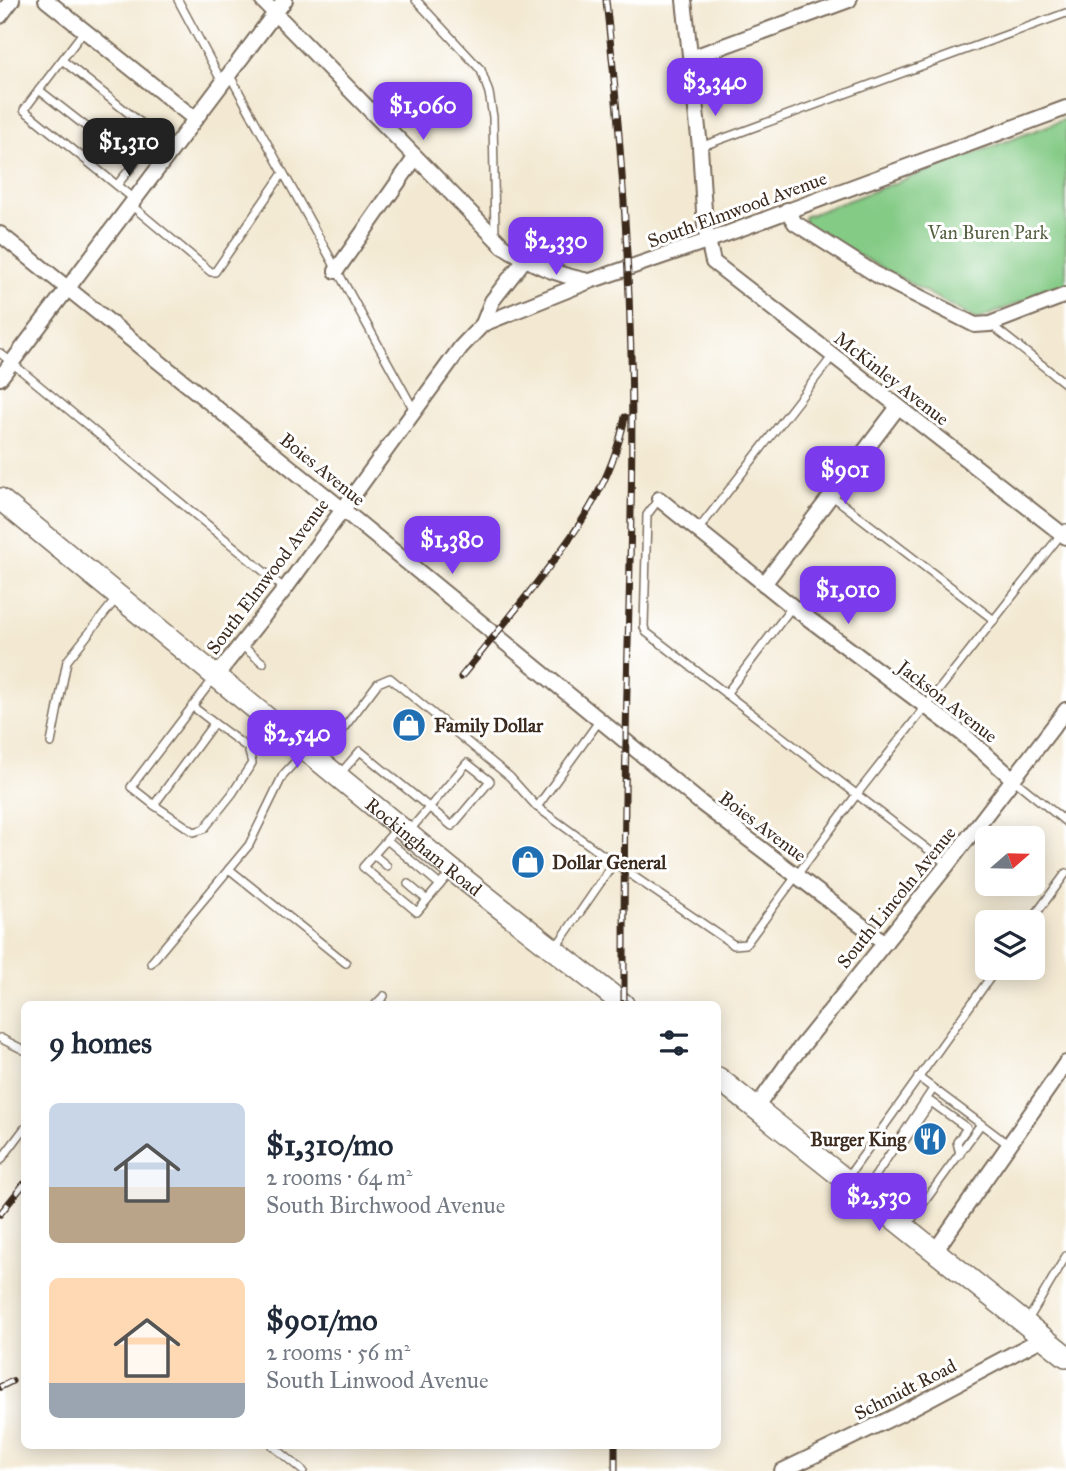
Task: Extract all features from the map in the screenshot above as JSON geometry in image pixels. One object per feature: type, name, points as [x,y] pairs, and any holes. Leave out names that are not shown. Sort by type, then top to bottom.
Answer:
[{"type":"street","points":[[0,16],[12,0]]},
{"type":"street","points":[[46,0],[195,119]]},
{"type":"street","points":[[262,0],[495,239],[525,260],[560,276],[590,281]]},
{"type":"street","points":[[0,377],[6,358],[67,288],[285,0]]},
{"type":"street","points":[[684,0],[707,242]]},
{"type":"street","points":[[691,58],[849,0]]},
{"type":"street","name":"South Elmwood Avenue","points":[[215,677],[285,589],[461,347],[483,324],[590,281],[707,242],[1066,108]]},
{"type":"street","points":[[336,271],[415,158]]},
{"type":"street","points":[[788,210],[795,223],[880,277],[975,325],[990,324],[1066,295]]},
{"type":"street","name":"Boies Avenue","points":[[0,234],[701,803],[884,943]]},
{"type":"street","name":"McKinley Avenue","points":[[707,242],[713,262],[832,357],[1064,533]]},
{"type":"street","points":[[483,324],[492,302],[525,260]]},
{"type":"street","points":[[764,584],[898,407]]},
{"type":"street","name":"Jackson Avenue","points":[[659,499],[793,607],[964,735],[1013,779]]},
{"type":"street","name":"Rockingham Road","points":[[5,506],[119,596],[338,777],[446,878],[554,951],[619,1001]]},
{"type":"street","name":"South Lincoln Avenue","points":[[756,1108],[785,1067],[948,864],[1066,710]]},
{"type":"street","points":[[935,1251],[1066,1063]]},
{"type":"street","points":[[721,1080],[1066,1356]]},
{"type":"street","name":"Schmidt Road","points":[[782,1471],[898,1415],[1043,1338]]},
{"type":"lane","points":[[178,0],[283,173],[414,411]]},
{"type":"lane","points":[[416,0],[481,70],[489,93],[493,117],[495,239]]},
{"type":"lane","points":[[700,147],[1066,13]]},
{"type":"lane","points":[[84,30],[24,110],[117,185],[211,272],[215,272],[283,173]]},
{"type":"lane","points":[[62,60],[156,135],[117,185]]},
{"type":"lane","points":[[39,90],[134,164]]},
{"type":"lane","points":[[990,324],[1066,384]]},
{"type":"lane","points":[[698,530],[832,357]]},
{"type":"lane","points":[[6,358],[285,589]]},
{"type":"lane","points":[[831,495],[994,620]]},
{"type":"lane","points":[[659,499],[647,515],[646,632],[948,864]]},
{"type":"lane","points":[[151,963],[249,845],[283,775],[312,756],[378,683],[390,678],[510,777],[537,807],[734,945],[746,944],[857,794],[1064,533]]},
{"type":"lane","points":[[51,743],[67,661],[119,596]]},
{"type":"lane","points":[[726,694],[793,607]]},
{"type":"lane","points":[[241,645],[263,663]]},
{"type":"lane","points":[[192,706],[248,748],[252,763],[204,829],[194,832],[131,788],[192,706],[215,677]]},
{"type":"lane","points":[[537,807],[600,720]]},
{"type":"lane","points":[[154,805],[214,723]]},
{"type":"lane","points":[[338,777],[360,751],[431,807],[452,825],[490,781],[467,763],[431,807],[398,833],[363,867],[417,912],[446,878]]},
{"type":"lane","points":[[1013,779],[1066,822]]},
{"type":"lane","points":[[374,855],[387,866]]},
{"type":"lane","points":[[554,951],[614,863]]},
{"type":"lane","points":[[229,869],[346,963]]},
{"type":"lane","points":[[1039,910],[1066,873]]},
{"type":"lane","points":[[408,884],[427,900]]},
{"type":"lane","points":[[846,1180],[988,980]]},
{"type":"lane","points":[[379,1001],[384,996]]},
{"type":"lane","points":[[0,1038],[21,1049]]},
{"type":"lane","points":[[918,1077],[1009,1145]]},
{"type":"lane","points":[[863,1193],[933,1089]]},
{"type":"lane","points":[[894,1146],[903,1143],[931,1102],[967,1128],[957,1142],[960,1154]]},
{"type":"lane","points":[[906,1228],[981,1124]]},
{"type":"lane","points":[[0,1161],[21,1133]]},
{"type":"lane","points":[[1026,1324],[1066,1256]]},
{"type":"lane","points":[[277,1449],[303,1471]]},
{"type":"green space","name":"Van Buren Park","points":[[1066,119],[1066,284],[977,320],[805,226],[804,217]]},
{"type":"railway","points":[[606,0],[628,265],[632,402],[624,1001]]},
{"type":"railway","points":[[461,677],[565,546],[591,507],[611,465],[625,417]]},
{"type":"railway","points":[[0,1214],[21,1188]]},
{"type":"railway","points":[[0,1387],[12,1381]]},
{"type":"railway","points":[[615,1449],[615,1471]]},
{"type":"place","name":"Family Dollar","points":[[409,725]]},
{"type":"place","name":"Dollar General","points":[[528,862]]},
{"type":"place","name":"Burger King","points":[[930,1139]]}]
